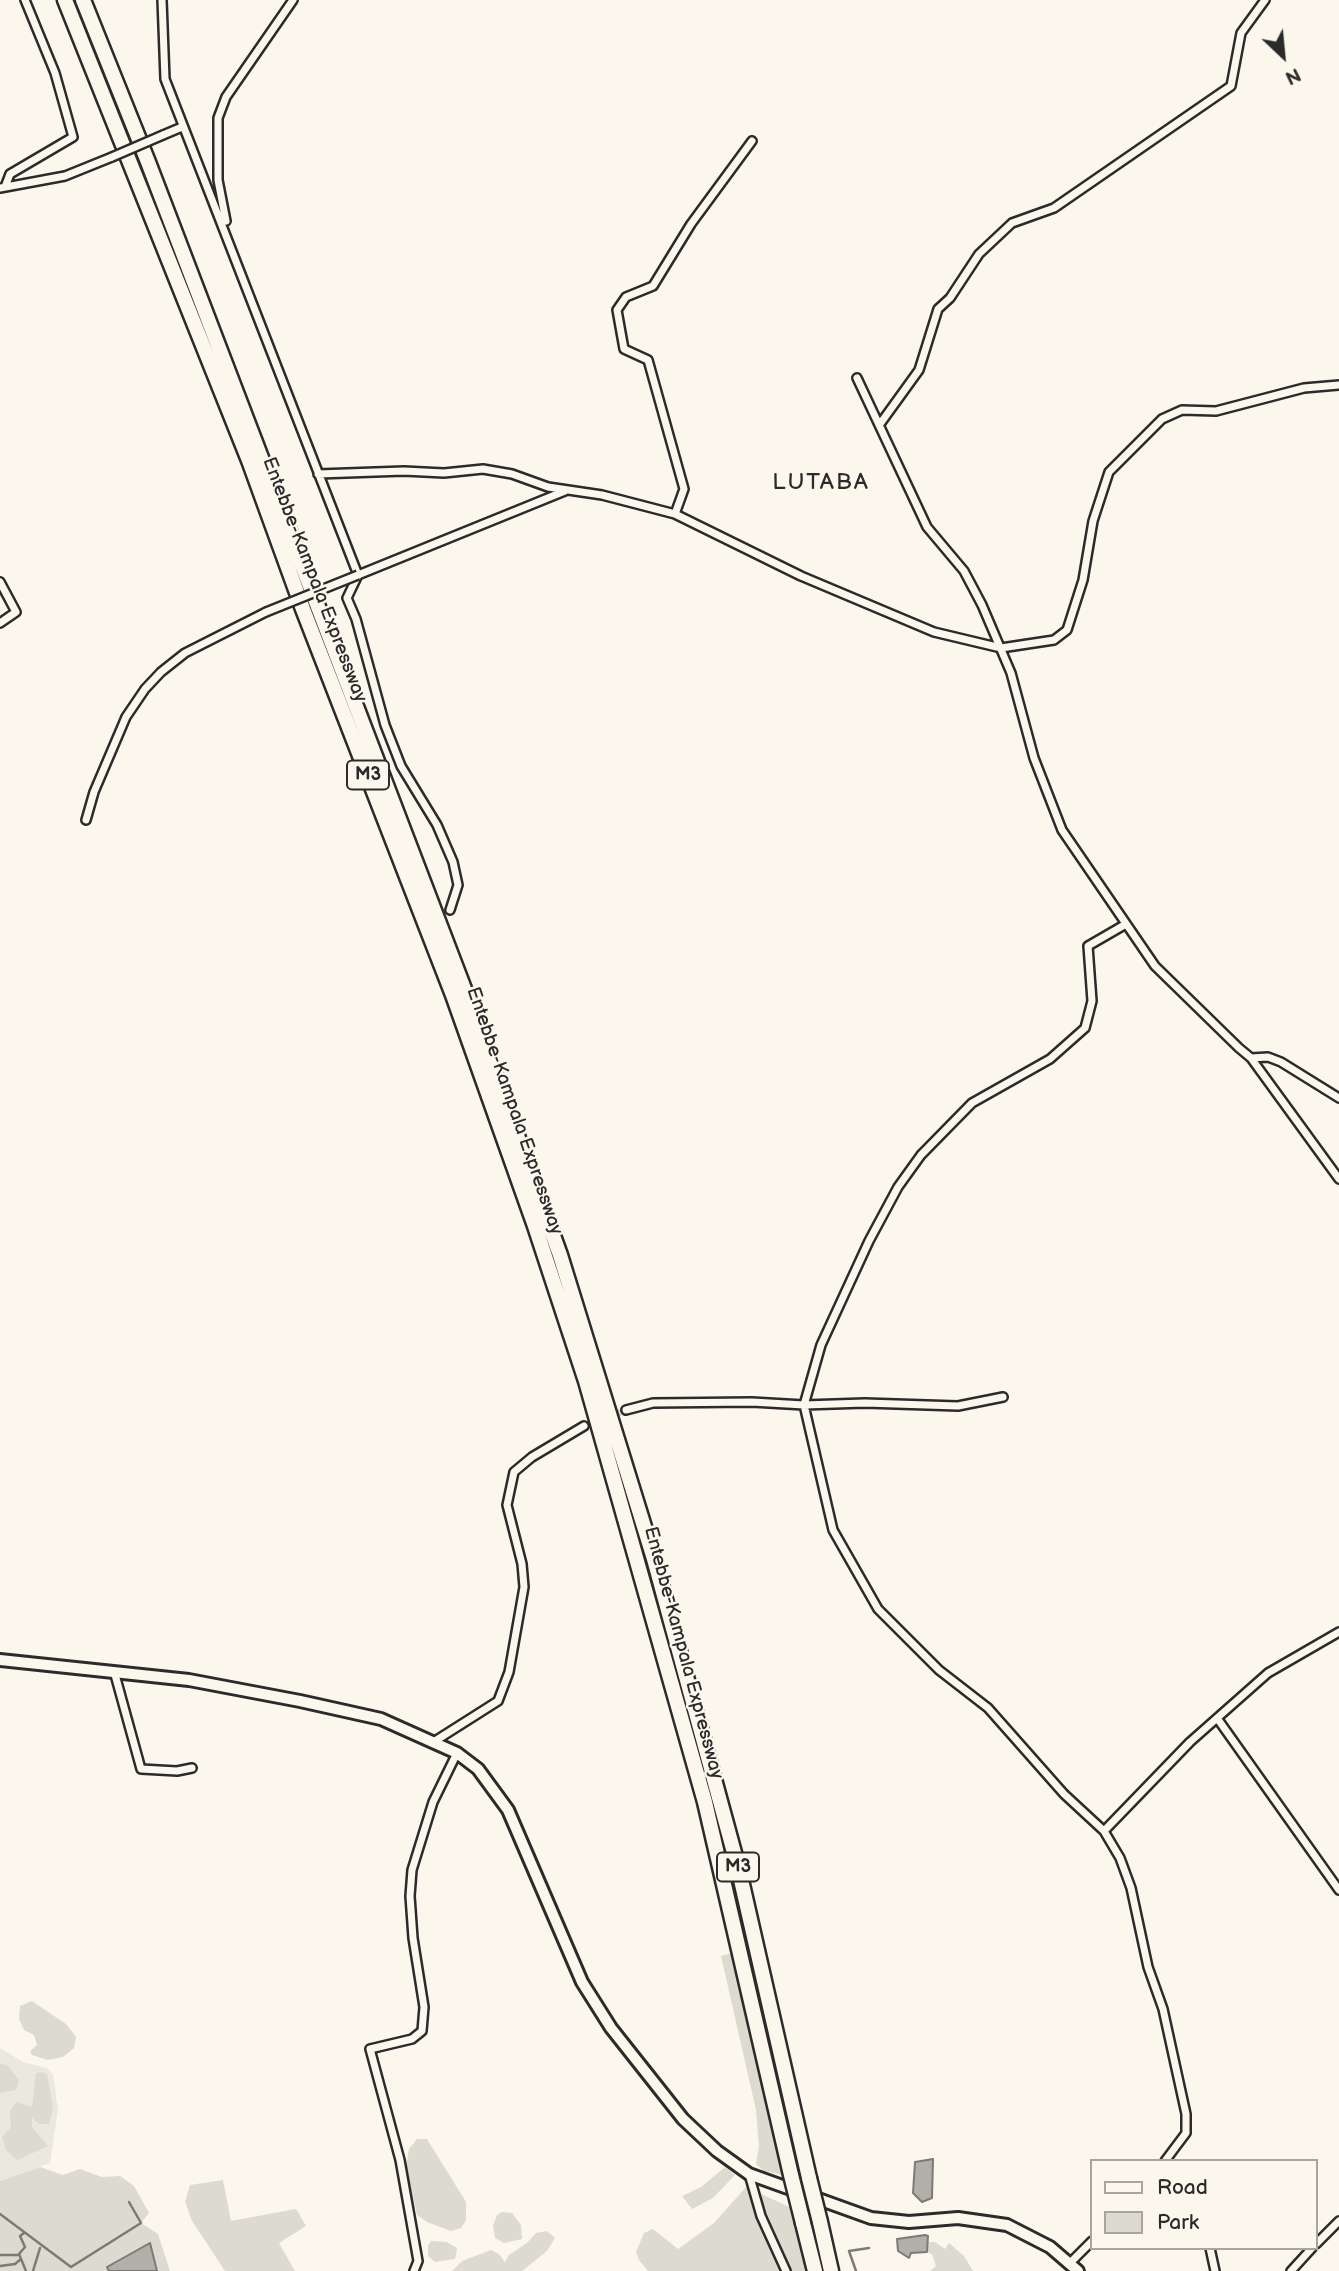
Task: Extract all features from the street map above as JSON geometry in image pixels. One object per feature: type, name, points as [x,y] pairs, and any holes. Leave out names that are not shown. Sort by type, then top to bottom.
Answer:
[{"type":"highway","name":"Entebbe-Kampala Expressway","points":[[65,0],[250,463],[308,622],[453,995],[539,1238],[586,1381],[698,1777],[815,2271]]},
{"type":"highway","name":"Entebbe-Kampala Expressway","points":[[83,0],[148,162],[469,1002],[560,1255],[650,1545],[736,1858],[831,2271]]},
{"type":"main road","points":[[0,1660],[189,1680],[350,1711],[381,1719],[457,1753],[478,1769],[508,1810],[582,1982],[611,2028],[683,2119],[717,2151],[748,2174],[881,2221],[958,2218],[1007,2225],[1035,2238],[1074,2267]]},
{"type":"street","points":[[2,188],[10,174],[73,137],[55,73],[25,0]]},
{"type":"street","points":[[162,0],[165,79],[182,127],[229,237],[358,575],[347,598],[356,619],[384,725],[401,766],[437,825],[453,862],[458,885],[450,910]]},
{"type":"street","points":[[229,237],[218,180],[218,118],[226,97],[293,0]]},
{"type":"street","points":[[880,424],[919,370],[938,309],[950,298],[979,254],[1012,223],[1054,208],[1231,86],[1241,33],[1265,0]]},
{"type":"street","points":[[2,188],[65,176],[182,127]]},
{"type":"street","points":[[675,514],[684,489],[648,360],[624,349],[617,310],[626,297],[653,286],[691,224],[752,141]]},
{"type":"street","points":[[858,378],[928,527],[964,571],[1002,648],[1053,812],[1155,966],[1251,1058],[1339,1179]]},
{"type":"street","points":[[318,474],[444,473],[483,469],[565,491],[602,495],[675,514],[801,576],[934,632],[1002,648],[1054,640],[1067,630],[1083,580],[1093,520],[1109,472],[1162,419],[1182,410],[1216,411],[1304,388],[1339,385]]},
{"type":"street","points":[[86,820],[94,792],[126,717],[160,671],[185,653],[265,612],[565,491]]},
{"type":"street","points":[[0,582],[16,612],[0,623]]},
{"type":"street","points":[[1126,924],[1088,946],[1092,1001],[1085,1028],[1050,1059],[972,1103],[921,1154],[898,1187],[869,1241],[821,1345],[804,1405],[833,1530],[878,1609],[939,1670],[981,1701],[1056,1786],[1104,1831],[1120,1858],[1131,1888],[1186,2114],[1186,2133],[1168,2159]]},
{"type":"street","points":[[1251,1058],[1260,1056],[1281,1062],[1339,1098]]},
{"type":"street","points":[[626,1410],[653,1403],[958,1406],[1003,1397]]},
{"type":"street","points":[[435,1741],[498,1701],[509,1672],[524,1587],[522,1564],[508,1505],[513,1472],[532,1457],[584,1426]]},
{"type":"street","points":[[1104,1831],[1217,1718],[1268,1673],[1339,1632]]},
{"type":"street","points":[[114,1671],[141,1769],[192,1768]]},
{"type":"street","points":[[1217,1718],[1339,1890]]},
{"type":"street","points":[[414,2271],[418,2260],[400,2160],[370,2049],[412,2039],[422,2031],[424,2007],[413,1938],[410,1896],[412,1870],[433,1802],[457,1753]]},
{"type":"street","points":[[748,2174],[761,2216],[786,2271]]},
{"type":"street","points":[[1318,2242],[1339,2221]]},
{"type":"street","points":[[1074,2267],[1090,2244]]},
{"type":"street","points":[[1210,2250],[1215,2271]]},
{"type":"street","points":[[1291,2271],[1310,2250]]},
{"type":"shaded area","points":[[0,2048],[23,2062],[47,2068],[53,2075],[58,2110],[50,2163],[0,2181]]},
{"type":"shaded area","points":[[933,2159],[932,2198],[922,2202],[913,2193],[915,2162]]},
{"type":"shaded area","points":[[928,2236],[927,2252],[911,2253],[909,2258],[898,2251],[897,2239]]},
{"type":"shaded area","points":[[150,2243],[157,2271],[109,2271],[107,2267]]},
{"type":"green space","points":[[732,1953],[788,2176],[764,2171],[756,2164],[759,2147],[756,2110],[721,1956]]},
{"type":"green space","points":[[32,2001],[66,2024],[76,2037],[74,2048],[63,2057],[48,2060],[32,2055],[30,2051],[37,2045],[34,2035],[24,2030],[19,2019],[20,2006]]},
{"type":"green space","points":[[0,2063],[8,2066],[19,2080],[16,2090],[0,2093]]},
{"type":"green space","points":[[36,2073],[47,2074],[53,2109],[49,2124],[39,2124],[32,2118],[32,2127],[48,2146],[17,2160],[6,2150],[2,2137],[11,2127],[10,2111],[16,2102],[32,2107]]},
{"type":"green space","points":[[417,2139],[427,2139],[466,2202],[466,2220],[461,2228],[451,2231],[417,2215],[406,2167],[409,2149]]},
{"type":"green space","points":[[40,2167],[63,2175],[80,2169],[102,2177],[120,2176],[134,2186],[149,2213],[141,2223],[158,2234],[170,2271],[157,2271],[149,2244],[108,2267],[109,2271],[0,2271],[0,2181]]},
{"type":"green space","points":[[725,2167],[735,2175],[713,2198],[692,2209],[682,2196],[701,2187]]},
{"type":"green space","points":[[223,2180],[231,2221],[296,2209],[306,2226],[279,2243],[295,2271],[225,2271],[192,2221],[185,2202],[190,2185]]},
{"type":"green space","points":[[747,2186],[756,2216],[781,2271],[648,2271],[639,2260],[636,2252],[644,2233],[653,2229],[678,2249],[714,2223]]},
{"type":"green space","points":[[761,2194],[794,2209],[809,2271],[790,2271],[765,2213]]},
{"type":"green space","points":[[502,2212],[512,2213],[521,2225],[522,2239],[504,2243],[495,2238],[493,2226],[497,2215]]},
{"type":"green space","points":[[547,2231],[555,2238],[547,2251],[522,2271],[452,2271],[462,2261],[491,2250],[499,2254],[505,2262],[509,2255],[536,2233]]},
{"type":"green space","points":[[431,2241],[447,2242],[457,2248],[455,2259],[435,2262],[428,2256]]},
{"type":"green space","points":[[927,2242],[935,2242],[945,2249],[949,2243],[964,2256],[973,2271],[930,2271],[936,2266],[932,2254],[927,2252]]},
{"type":"waterway","points":[[0,2214],[71,2267],[141,2223],[129,2202]]},
{"type":"waterway","points":[[24,2233],[20,2236],[25,2247],[19,2254],[26,2271]]},
{"type":"waterway","points":[[33,2271],[40,2248]]},
{"type":"waterway","points":[[856,2271],[849,2251],[869,2248]]},
{"type":"waterway","points":[[0,2255],[18,2255]]},
{"type":"waterway","points":[[0,2266],[15,2264],[21,2259]]},
{"type":"tunnel","points":[[584,1426],[626,1410]]},
{"type":"district","name":"LUTABA","points":[[821,483]]}]
